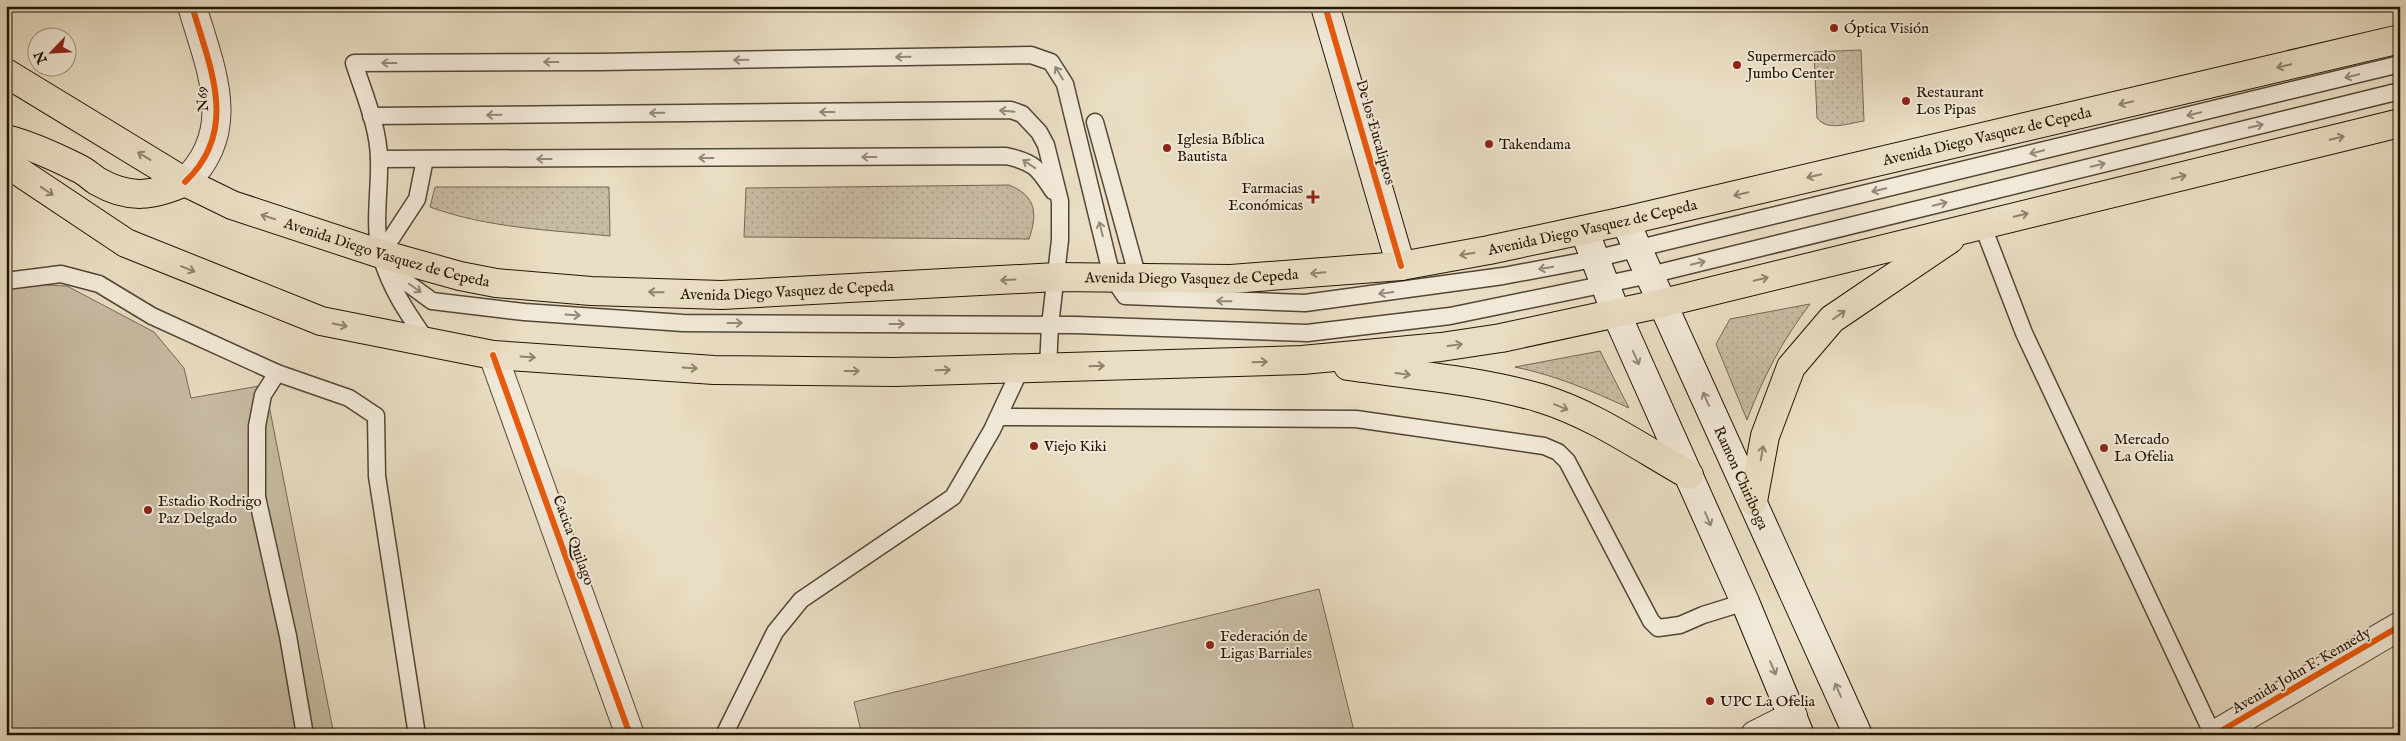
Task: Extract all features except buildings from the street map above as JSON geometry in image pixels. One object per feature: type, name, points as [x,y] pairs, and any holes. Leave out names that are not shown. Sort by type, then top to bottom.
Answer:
[{"type":"main road","name":"Avenida Diego Vasquez de Cepeda","points":[[6,73],[185,182],[232,205],[381,254],[460,276],[496,283],[591,291],[722,295],[1057,277],[1231,279],[1401,266],[1490,250],[1625,221],[2400,39]]},
{"type":"main road","points":[[6,164],[126,243],[320,321],[493,355],[714,370],[894,372],[1302,360],[1441,347],[1501,338],[1663,303],[2400,123]]},
{"type":"main road","points":[[6,139],[78,168],[99,182],[122,191],[139,194],[159,193],[185,182]]},
{"type":"main road","points":[[1753,501],[1765,436],[1791,367],[1832,319],[1974,226]]},
{"type":"main road","points":[[1302,360],[1471,383],[1540,398],[1588,418],[1689,475]]},
{"type":"street","name":"N69","points":[[185,182],[198,170],[206,157],[213,143],[217,128],[216,91],[192,6]]},
{"type":"street","name":"De los Eucaliptos","points":[[1325,6],[1401,266]]},
{"type":"street","name":"Ramon Chiriboga","points":[[1625,221],[1858,735]]},
{"type":"street","points":[[1584,230],[1616,313],[1745,602],[1797,725],[1755,735]]},
{"type":"street","name":"Cacica Quilago","points":[[493,355],[630,735]]},
{"type":"street","name":"Avenida John F. Kennedy","points":[[2226,732],[2400,626]]},
{"type":"lane","points":[[428,343],[394,292],[381,254],[377,194],[379,159],[371,116],[354,63],[600,62],[1031,55],[1051,62],[1057,68],[1066,84],[1112,277],[1125,296],[1305,303],[1503,276],[1599,272],[1650,275],[2400,91]]},
{"type":"lane","points":[[381,254],[406,282],[432,300],[478,307],[683,323],[1050,325],[1307,334],[1450,316],[1599,272],[1638,249],[2400,64]]},
{"type":"lane","points":[[371,116],[1011,110],[1022,114],[1039,132],[1046,145],[1060,201],[1057,277],[1050,325],[1048,368]]},
{"type":"lane","points":[[1095,122],[1138,278]]},
{"type":"lane","points":[[379,159],[1006,156],[1026,161],[1040,172],[1060,201]]},
{"type":"lane","points":[[381,254],[417,199],[425,159]]},
{"type":"lane","points":[[1974,226],[2024,333],[2226,732]]},
{"type":"lane","points":[[6,281],[61,274],[98,284],[152,316],[277,373],[349,398],[376,416],[377,476],[417,735]]},
{"type":"lane","points":[[724,735],[775,632],[800,600],[952,497],[998,417],[1021,368]]},
{"type":"lane","points":[[277,373],[263,395],[257,426],[257,497],[288,636],[305,735]]},
{"type":"lane","points":[[998,417],[1356,419],[1544,446],[1558,452],[1567,461],[1651,621],[1658,628],[1680,625],[1702,615],[1745,602]]},
{"type":"shaded area","points":[[1861,50],[1864,121],[1833,126],[1827,125],[1817,118],[1814,52]]},
{"type":"shaded area","points":[[1009,185],[1025,194],[1030,200],[1034,213],[1029,239],[744,237],[746,188]]},
{"type":"shaded area","points":[[435,187],[609,187],[610,236],[496,224],[452,214],[430,207]]},
{"type":"shaded area","name":"Estadio Rodrigo Paz Delgado","points":[[6,283],[67,286],[154,332],[184,368],[191,398],[265,385],[334,735],[6,735]]},
{"type":"shaded area","points":[[1810,304],[1774,360],[1747,420],[1716,344],[1730,319]]},
{"type":"shaded area","points":[[1600,351],[1629,408],[1559,379],[1515,367]]},
{"type":"shaded area","name":"Federación de Ligas Barriales","points":[[1319,589],[1355,735],[862,735],[854,702]]},
{"type":"cycle path","points":[[185,182],[202,162],[212,141],[216,120],[216,98],[212,75],[192,6]]},
{"type":"cycle path","points":[[1325,6],[1401,266]]},
{"type":"cycle path","points":[[493,355],[630,735]]},
{"type":"cycle path","points":[[2214,735],[2400,626]]},
{"type":"place","name":"Óptica Visión","points":[[1834,28]]},
{"type":"place","name":"Supermercado Jumbo Center","points":[[1737,65]]},
{"type":"place","name":"Restaurant Los Pipas","points":[[1906,101]]},
{"type":"place","name":"Takendama","points":[[1489,144]]},
{"type":"place","name":"Iglesia Bíblica Bautista","points":[[1167,148]]},
{"type":"place","name":"Farmacias Económicas","points":[[1313,197]]},
{"type":"place","name":"Viejo Kiki","points":[[1034,446]]},
{"type":"place","name":"Mercado La Ofelia","points":[[2104,448]]},
{"type":"place","name":"Estadio Rodrigo Paz Delgado","points":[[148,510]]},
{"type":"place","name":"Federación de Ligas Barriales","points":[[1210,645]]},
{"type":"place","name":"UPC La Ofelia","points":[[1710,701]]}]
